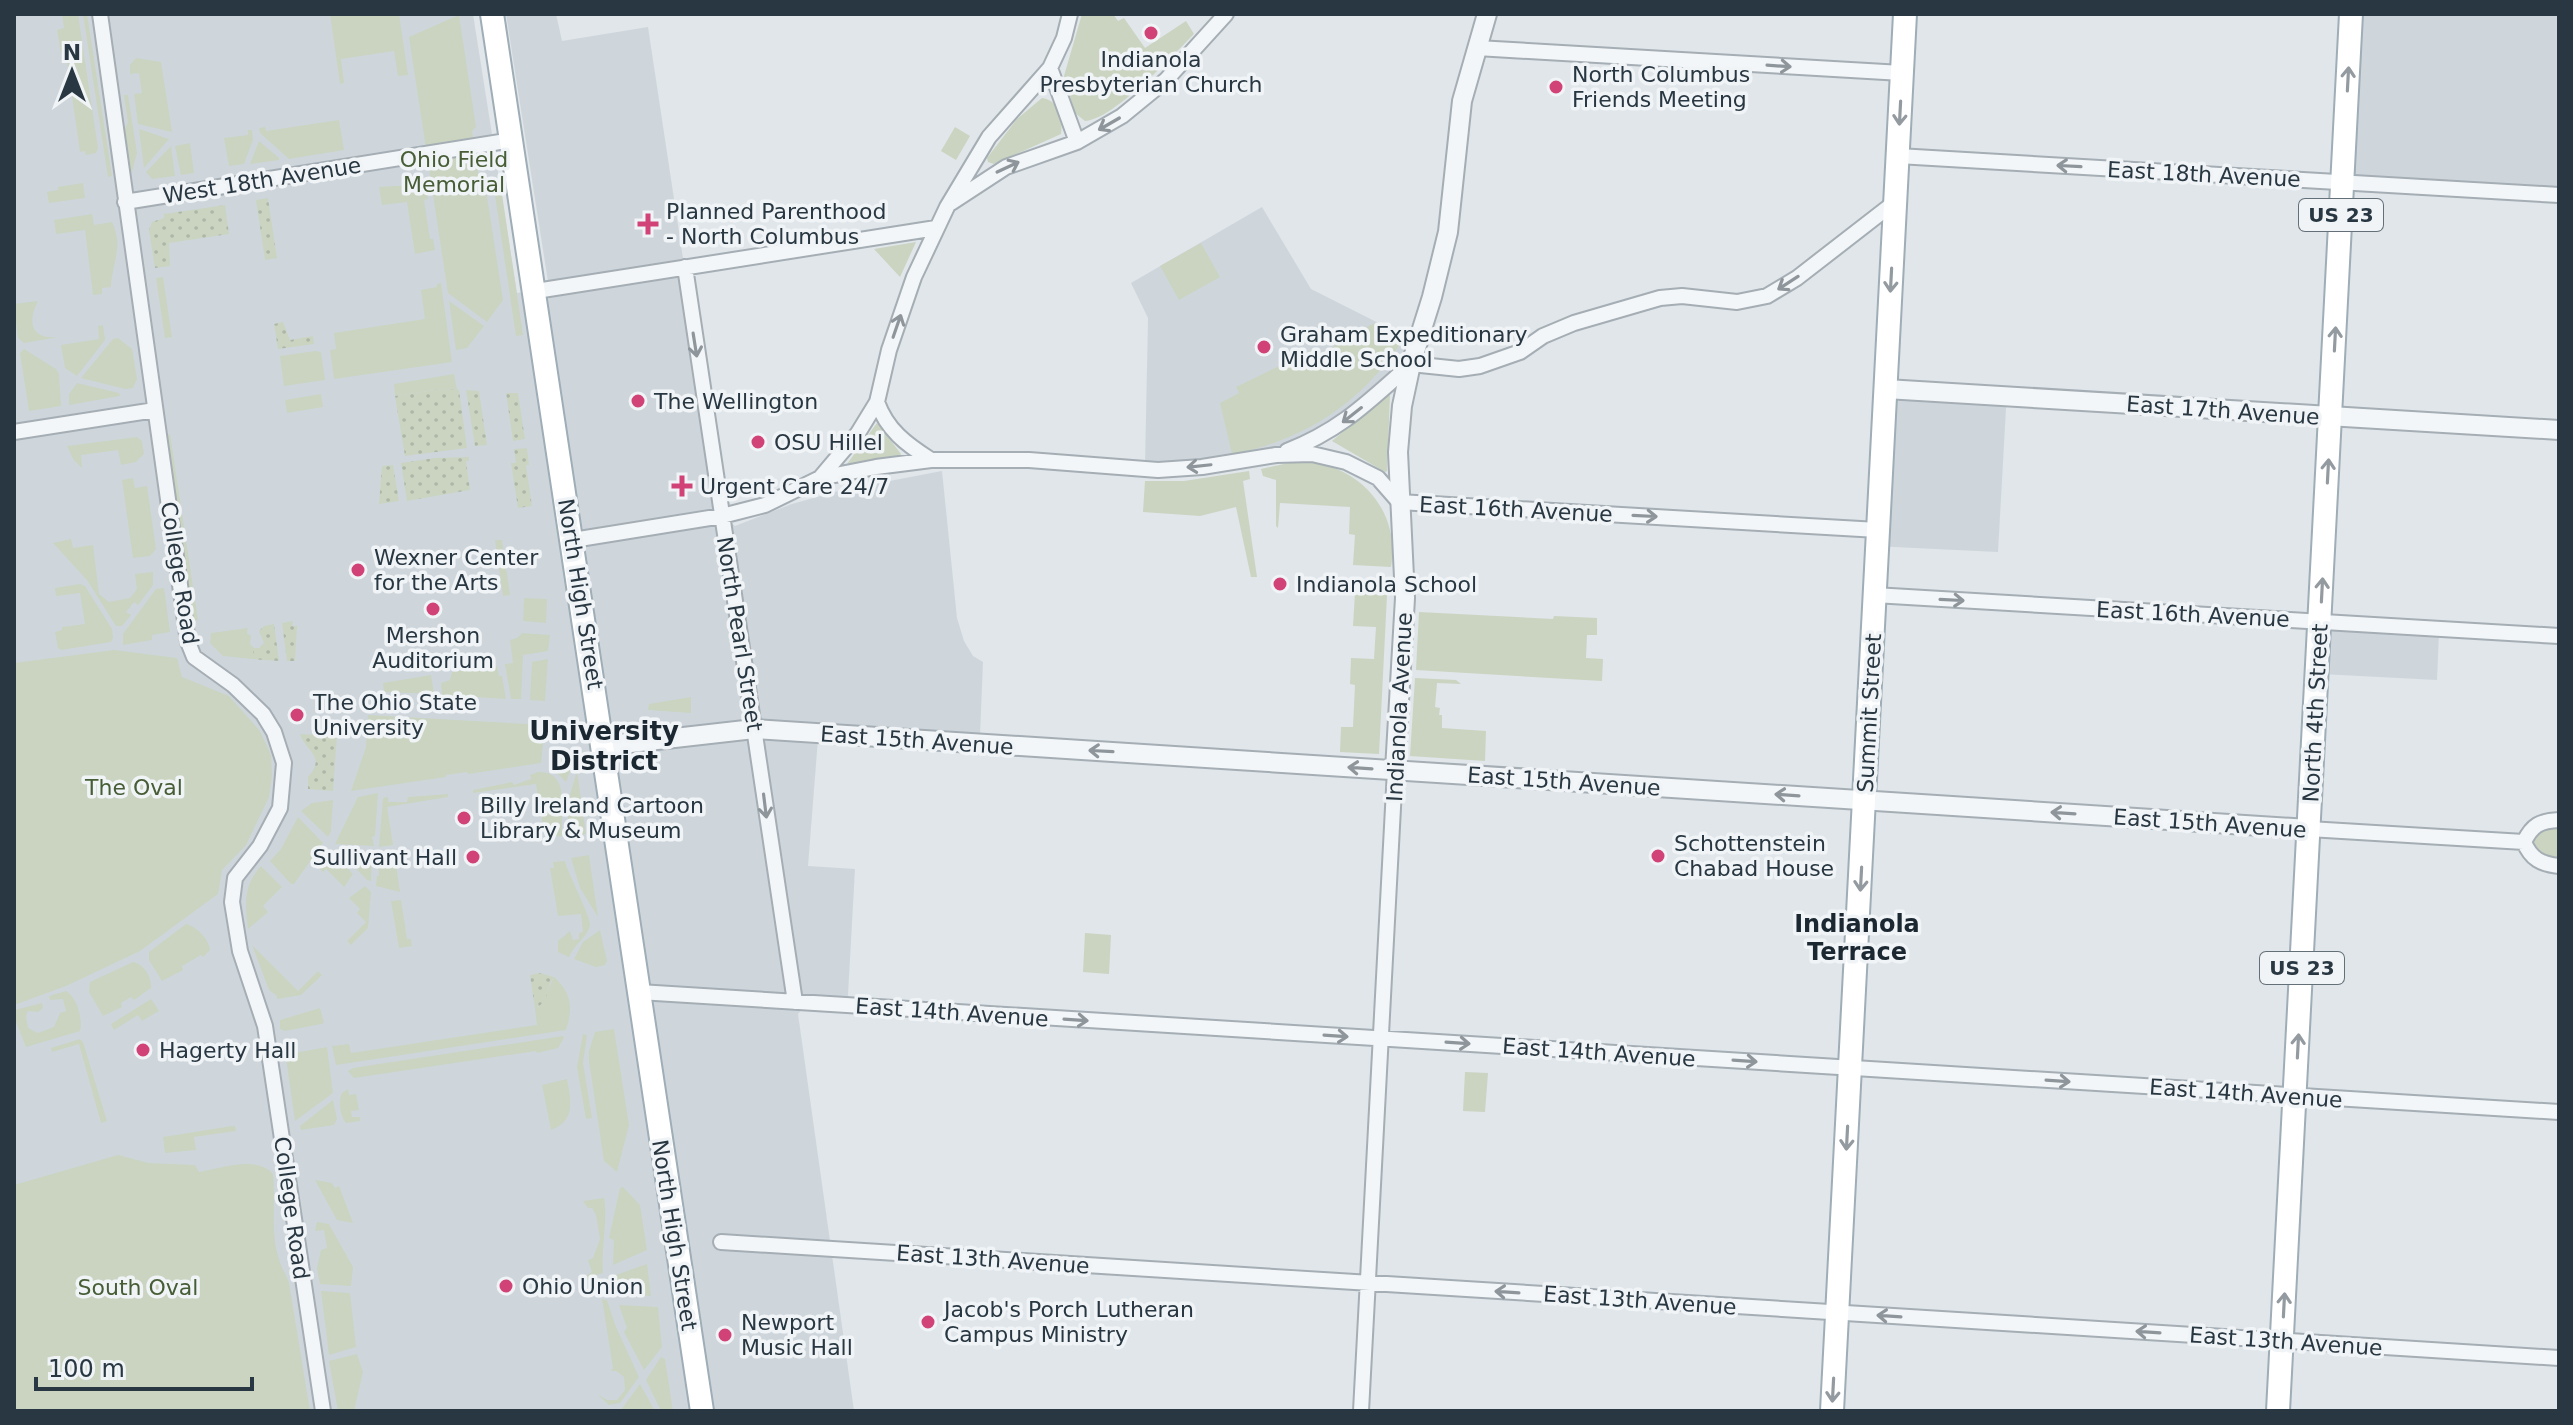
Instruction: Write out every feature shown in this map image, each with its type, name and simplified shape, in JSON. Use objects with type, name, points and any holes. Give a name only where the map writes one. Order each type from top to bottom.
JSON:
[{"type":"main road","name":"North High Street","points":[[492,14],[702,1411]]},
{"type":"main road","name":"Summit Street","points":[[1832,1411],[1905,14]]},
{"type":"main road","name":"North 4th Street","points":[[2278,1411],[2351,14]]},
{"type":"street","name":"College Road","points":[[100,14],[191,651],[200,663],[251,699],[274,732],[284,763],[280,808],[260,846],[235,878],[232,902],[240,951],[265,1026],[323,1411]]},
{"type":"street","points":[[820,478],[858,433],[877,402],[889,350],[903,309],[947,207],[989,137],[1050,68],[1064,38],[1070,14]]},
{"type":"street","points":[[947,207],[1006,167],[1077,142],[1122,116],[1181,64],[1226,14]]},
{"type":"street","name":"Indianola Avenue","points":[[1361,1411],[1405,598],[1403,527],[1399,502],[1401,421],[1411,364],[1448,232],[1462,101],[1487,14]]},
{"type":"street","points":[[1477,48],[1902,73]]},
{"type":"street","points":[[1050,68],[1077,142]]},
{"type":"street","name":"West 18th Avenue","points":[[125,202],[512,140]]},
{"type":"street","name":"East 18th Avenue","points":[[1898,156],[2559,195]]},
{"type":"street","points":[[1276,455],[1320,438],[1353,416],[1411,364],[1459,369],[1477,366],[1520,352],[1543,336],[1566,326],[1660,298],[1682,296],[1737,302],[1767,296],[1797,278],[1895,202]]},
{"type":"street","points":[[536,291],[936,228]]},
{"type":"street","name":"North Pearl Street","points":[[685,267],[795,1002]]},
{"type":"street","name":"East 17th Avenue","points":[[1886,389],[2559,430]]},
{"type":"street","points":[[877,402],[882,415],[899,438],[931,460]]},
{"type":"street","points":[[14,432],[155,410]]},
{"type":"street","name":"East 16th Avenue","points":[[573,540],[722,516],[765,505],[820,478],[931,460],[1029,460],[1158,470],[1202,467],[1276,455],[1312,454],[1346,462],[1378,478],[1399,502],[1878,530]]},
{"type":"street","name":"East 16th Avenue","points":[[1874,595],[2559,636]]},
{"type":"street","name":"East 15th Avenue","points":[[604,746],[754,729],[2524,842]]},
{"type":"street","points":[[2559,820],[2539,823],[2530,830],[2524,842],[2535,860],[2559,866]]},
{"type":"street","name":"East 14th Avenue","points":[[639,992],[2559,1112]]},
{"type":"street","name":"East 13th Avenue","points":[[721,1242],[2559,1358]]},
{"type":"shaded area","name":"The Ohio State University","points":[[14,14],[473,14],[517,293],[549,288],[506,14],[556,14],[562,41],[648,27],[722,516],[735,526],[792,504],[842,490],[942,471],[957,618],[964,641],[973,656],[983,662],[980,735],[819,726],[808,866],[855,869],[847,1012],[802,1009],[798,1014],[854,1411],[14,1411]]},
{"type":"shaded area","points":[[2353,14],[2559,14],[2559,190],[2350,179]]},
{"type":"shaded area","points":[[1262,207],[1311,289],[1418,343],[1411,364],[1353,416],[1276,455],[1145,466],[1148,318],[1131,283]]},
{"type":"shaded area","points":[[1882,384],[2007,390],[1998,552],[1873,546]]},
{"type":"shaded area","points":[[2323,626],[2439,632],[2437,680],[2321,674]]},
{"type":"green space","points":[[62,14],[78,14],[98,148],[96,153],[86,155],[85,151],[80,152],[66,54],[61,54],[57,30],[64,28]]},
{"type":"green space","points":[[83,14],[87,14],[112,176],[108,177]]},
{"type":"green space","points":[[330,14],[399,14],[408,75],[398,76],[394,51],[341,59],[344,83],[340,84]]},
{"type":"green space","points":[[1082,14],[1113,14],[1118,21],[1124,18],[1145,48],[1186,21],[1194,34],[1126,99],[1097,118],[1085,121],[1075,113],[1064,76]]},
{"type":"green space","name":"Ohio Field Memorial","points":[[459,15],[476,127],[472,131],[478,173],[484,177],[503,300],[487,322],[448,293],[409,37]]},
{"type":"green space","points":[[136,58],[161,62],[172,132],[138,124],[134,94],[142,93],[139,73],[130,74],[130,65]]},
{"type":"green space","points":[[124,95],[128,95],[137,153],[132,172],[128,172],[122,137],[128,122]]},
{"type":"green space","points":[[1042,98],[1052,102],[1059,111],[1061,134],[994,164],[988,162],[987,158],[1017,119]]},
{"type":"green space","points":[[339,120],[344,150],[289,159],[260,133],[259,128],[265,127],[266,131]]},
{"type":"green space","points":[[955,127],[970,136],[956,160],[941,151]]},
{"type":"green space","points":[[139,129],[169,139],[144,168]]},
{"type":"green space","points":[[248,130],[252,130],[253,140],[244,164],[229,166],[224,138],[248,135]]},
{"type":"green space","points":[[259,141],[279,158],[279,160],[250,164]]},
{"type":"green space","points":[[190,143],[194,173],[181,175],[175,146]]},
{"type":"green space","points":[[171,146],[175,176],[152,179],[146,172]]},
{"type":"green space","points":[[425,180],[428,199],[424,200],[430,239],[433,239],[435,250],[415,254],[407,202],[382,205],[379,187],[413,185],[413,182]]},
{"type":"green space","points":[[500,181],[523,335],[516,336],[493,182]]},
{"type":"green space","points":[[83,183],[85,198],[49,203],[47,192]]},
{"type":"green space","points":[[268,198],[277,258],[265,260],[256,200]]},
{"type":"green space","points":[[225,205],[229,234],[169,243],[170,266],[155,268],[149,230],[152,222],[164,218],[164,214]]},
{"type":"green space","points":[[92,214],[94,225],[112,222],[117,239],[111,287],[102,288],[102,294],[93,295],[85,230],[56,234],[54,220]]},
{"type":"green space","points":[[916,242],[900,277],[874,249]]},
{"type":"green space","points":[[1201,243],[1220,277],[1179,300],[1160,266]]},
{"type":"green space","points":[[163,277],[172,337],[165,338],[156,278]]},
{"type":"green space","points":[[441,283],[452,362],[334,379],[330,350],[336,349],[334,333],[425,319],[421,290],[437,287]]},
{"type":"green space","points":[[38,301],[33,315],[34,327],[42,335],[59,337],[24,343],[18,338],[14,304]]},
{"type":"green space","points":[[449,301],[484,326],[467,348],[456,350]]},
{"type":"green space","points":[[283,322],[290,340],[313,336],[314,344],[278,349],[274,324]]},
{"type":"green space","points":[[1375,323],[1404,338],[1371,381],[1352,399],[1308,428],[1284,439],[1232,454],[1220,403],[1239,393],[1236,387],[1316,348],[1319,354]]},
{"type":"green space","points":[[103,325],[105,340],[77,376],[65,368],[61,345],[99,339],[98,326]]},
{"type":"green space","points":[[118,338],[132,349],[137,379],[133,388],[125,389],[81,378],[113,339]]},
{"type":"green space","points":[[24,349],[56,369],[61,406],[29,411],[20,353]]},
{"type":"green space","points":[[321,352],[325,380],[284,386],[280,356]]},
{"type":"green space","points":[[454,374],[457,390],[441,389],[395,396],[394,384]]},
{"type":"green space","points":[[77,383],[119,393],[120,396],[69,405],[69,394]]},
{"type":"green space","points":[[441,389],[459,390],[467,448],[405,456],[395,396]]},
{"type":"green space","points":[[466,390],[479,391],[487,445],[475,446]]},
{"type":"green space","points":[[506,393],[518,393],[525,439],[513,441]]},
{"type":"green space","points":[[321,394],[323,407],[287,413],[285,400]]},
{"type":"green space","points":[[1390,395],[1387,471],[1385,472],[1332,441]]},
{"type":"green space","points":[[877,423],[901,454],[898,458],[853,467],[847,464]]},
{"type":"green space","points":[[170,434],[198,620],[193,621],[166,435]]},
{"type":"green space","points":[[137,437],[142,441],[144,454],[136,462],[121,465],[118,450],[81,455],[82,468],[67,446]]},
{"type":"green space","points":[[527,448],[529,465],[526,465],[532,506],[518,508],[511,463],[516,463],[514,449]]},
{"type":"green space","points":[[469,457],[466,461],[470,490],[407,501],[401,463]]},
{"type":"green space","points":[[1298,461],[1319,463],[1338,470],[1356,479],[1370,492],[1389,526],[1391,567],[1353,565],[1355,535],[1349,534],[1350,507],[1280,503],[1278,528],[1276,526],[1276,480],[1263,476],[1261,469]]},
{"type":"green space","points":[[393,465],[399,501],[379,504],[382,466]]},
{"type":"green space","points":[[1249,471],[1250,479],[1243,481],[1257,577],[1251,577],[1236,507],[1200,516],[1143,512],[1145,481],[1184,481]]},
{"type":"green space","points":[[133,478],[135,488],[147,486],[156,549],[150,556],[133,558],[122,480]]},
{"type":"green space","points":[[71,539],[73,548],[93,545],[99,594],[109,602],[130,598],[137,589],[135,574],[153,572],[153,585],[138,605],[134,602],[126,612],[131,615],[122,626],[116,626],[87,580],[53,543]]},
{"type":"green space","points":[[495,540],[502,540],[510,595],[503,596]]},
{"type":"green space","points":[[85,586],[112,629],[113,638],[111,642],[61,650],[55,632],[62,630],[62,627],[85,624],[80,593],[56,596],[55,588]]},
{"type":"green space","points":[[164,588],[170,632],[152,635],[152,640],[123,645],[123,634],[156,589]]},
{"type":"green space","points":[[1355,593],[1387,595],[1379,754],[1340,752],[1341,727],[1353,727],[1355,685],[1350,684],[1351,658],[1374,659],[1376,627],[1353,626]]},
{"type":"green space","points":[[524,598],[547,599],[546,623],[523,621]]},
{"type":"green space","points":[[1419,612],[1553,619],[1554,616],[1597,618],[1597,635],[1587,635],[1586,658],[1603,659],[1602,681],[1416,670]]},
{"type":"green space","points":[[293,621],[292,626],[297,626],[295,661],[287,661],[282,623]]},
{"type":"green space","points":[[274,624],[279,661],[252,659],[254,648],[264,643],[259,631],[264,626]]},
{"type":"green space","points":[[248,628],[250,644],[254,648],[252,659],[223,656],[210,643],[211,633]]},
{"type":"green space","points":[[522,633],[550,635],[548,651],[523,655],[521,699],[511,699],[505,664],[513,663],[510,640]]},
{"type":"green space","name":"The Oval","points":[[114,650],[177,658],[182,677],[229,696],[260,731],[271,755],[269,797],[246,845],[222,870],[218,894],[140,951],[66,986],[14,1005],[14,663]]},
{"type":"green space","points":[[548,659],[545,701],[530,700],[532,662]]},
{"type":"green space","points":[[497,666],[506,699],[442,695],[441,683],[450,680],[452,672]]},
{"type":"green space","points":[[431,675],[434,694],[384,692],[383,683]]},
{"type":"green space","points":[[1415,678],[1456,680],[1461,684],[1437,683],[1435,707],[1440,708],[1442,728],[1486,731],[1485,761],[1410,756]]},
{"type":"green space","points":[[691,697],[691,713],[648,710],[649,704]]},
{"type":"green space","points":[[368,715],[545,725],[541,763],[351,791],[366,747]]},
{"type":"green space","points":[[300,734],[337,736],[333,791],[308,789],[308,777],[315,759]]},
{"type":"green space","points":[[557,747],[563,758],[575,758],[566,782],[551,767],[549,748]]},
{"type":"green space","points":[[577,771],[586,834],[567,837],[569,798]]},
{"type":"green space","points":[[538,772],[556,778],[560,786],[562,836],[550,837],[548,831],[544,832],[536,784],[473,793],[473,790],[512,782],[514,785],[531,779],[530,775]]},
{"type":"green space","points":[[378,793],[375,836],[372,837],[374,846],[335,844],[358,797]]},
{"type":"green space","points":[[448,794],[448,797],[387,807],[393,845],[379,847],[383,798],[388,797],[388,802],[407,802],[408,797]]},
{"type":"green space","points":[[333,800],[328,837],[301,811],[312,803]]},
{"type":"green space","points":[[298,817],[323,843],[291,884],[270,861],[281,849]]},
{"type":"green space","points":[[2559,820],[2559,866],[2529,854],[2530,830]]},
{"type":"green space","points":[[330,850],[353,874],[344,887],[326,869],[323,872],[318,867]]},
{"type":"green space","points":[[394,851],[400,892],[376,886],[378,854]]},
{"type":"green space","points":[[347,852],[372,854],[371,881],[343,855]]},
{"type":"green space","points":[[589,855],[598,917],[580,888],[571,858]]},
{"type":"green space","points":[[565,861],[590,922],[586,934],[569,957],[558,952],[558,941],[570,931],[573,940],[579,939],[579,933],[583,932],[581,914],[558,916],[550,868],[554,868],[553,862]]},
{"type":"green space","points":[[261,866],[282,887],[263,906],[268,912],[248,929],[247,896],[251,881]]},
{"type":"green space","points":[[365,886],[371,892],[368,928],[351,945],[347,941],[366,922],[357,913],[360,909],[349,898]]},
{"type":"green space","points":[[401,900],[407,939],[411,939],[412,946],[399,948],[391,901]]},
{"type":"green space","points":[[186,924],[201,934],[210,950],[162,981],[149,960],[149,952]]},
{"type":"green space","points":[[600,930],[607,961],[605,965],[596,967],[574,959],[583,942]]},
{"type":"green space","points":[[1085,933],[1111,935],[1109,974],[1083,972]]},
{"type":"green space","points":[[252,945],[298,991],[318,971],[322,975],[301,995],[277,999],[269,990]]},
{"type":"green space","points":[[133,962],[141,965],[146,972],[151,988],[103,1016],[89,992],[90,982]]},
{"type":"green space","points":[[540,973],[554,977],[546,998],[535,1009],[530,975]]},
{"type":"green space","points":[[554,977],[568,995],[570,1015],[566,1030],[336,1065],[332,1046],[349,1044],[351,1053],[537,1025],[535,1009],[541,1005]]},
{"type":"green space","points":[[66,991],[78,1009],[80,1031],[26,1047],[14,1017],[15,1010],[42,1003],[43,1008],[38,1012],[28,1011],[26,1016],[28,1028],[38,1033],[54,1027],[60,1013],[66,1011],[63,999],[50,1000],[49,996]]},
{"type":"green space","points":[[151,999],[159,1011],[142,1021],[138,1015],[114,1030],[111,1024]]},
{"type":"green space","points":[[320,1008],[324,1023],[285,1031],[280,1029],[280,1020]]},
{"type":"green space","points":[[614,1029],[629,1125],[617,1172],[604,1161],[589,1061],[595,1032]]},
{"type":"green space","points":[[583,1034],[587,1035],[583,1063],[592,1118],[586,1119],[577,1067]]},
{"type":"green space","points":[[563,1036],[558,1048],[537,1053],[354,1078],[348,1071],[353,1068]]},
{"type":"green space","points":[[80,1039],[107,1121],[101,1123],[79,1044],[52,1052],[51,1048]]},
{"type":"green space","points":[[327,1047],[333,1093],[295,1121],[286,1058],[289,1054]]},
{"type":"green space","points":[[1465,1072],[1488,1073],[1485,1112],[1463,1111]]},
{"type":"green space","points":[[567,1079],[570,1109],[565,1121],[551,1130],[542,1085]]},
{"type":"green space","points":[[348,1089],[349,1095],[356,1094],[359,1110],[351,1111],[352,1117],[360,1117],[360,1121],[346,1123],[342,1116],[341,1096]]},
{"type":"green space","points":[[333,1100],[337,1119],[334,1125],[301,1130],[300,1126]]},
{"type":"green space","points":[[235,1126],[236,1131],[194,1137],[196,1150],[165,1153],[163,1137]]},
{"type":"green space","name":"South Oval","points":[[118,1155],[149,1163],[195,1165],[199,1172],[228,1166],[258,1165],[273,1174],[276,1249],[289,1283],[310,1411],[14,1411],[14,1185]]},
{"type":"green space","points":[[315,1180],[332,1183],[335,1188],[339,1186],[353,1223],[337,1220]]},
{"type":"green space","points":[[623,1187],[640,1205],[647,1250],[613,1265],[614,1240],[609,1238],[620,1188]]},
{"type":"green space","points":[[604,1198],[603,1273],[587,1280],[586,1276],[592,1272],[588,1260],[593,1258],[600,1239],[596,1215],[583,1201]]},
{"type":"green space","points":[[317,1222],[329,1224],[353,1267],[351,1286],[320,1284],[317,1268],[321,1250],[327,1248],[324,1230],[315,1231]]},
{"type":"green space","points":[[647,1264],[651,1296],[616,1293],[613,1276]]},
{"type":"green space","points":[[321,1291],[350,1293],[356,1347],[329,1355]]},
{"type":"green space","points":[[602,1299],[607,1300],[639,1377],[620,1403],[609,1405],[597,1394],[607,1400],[617,1400],[625,1390],[624,1377],[611,1371]]},
{"type":"green space","points":[[619,1305],[658,1307],[662,1347],[644,1370],[624,1332],[627,1328]]},
{"type":"green space","points":[[357,1354],[363,1372],[354,1411],[338,1411],[329,1361]]},
{"type":"green space","points":[[661,1357],[665,1359],[673,1411],[661,1411],[646,1380]]},
{"type":"green space","points":[[640,1384],[655,1411],[620,1411],[621,1410]]},
{"type":"place","name":"Indianola Presbyterian Church","points":[[1151,33]]},
{"type":"place","name":"North Columbus Friends Meeting","points":[[1556,87]]},
{"type":"place","name":"Planned Parenthood - North Columbus","points":[[648,224]]},
{"type":"place","name":"Graham Expeditionary Middle School","points":[[1264,347]]},
{"type":"place","name":"The Wellington","points":[[638,401]]},
{"type":"place","name":"OSU Hillel","points":[[758,442]]},
{"type":"place","name":"Urgent Care 24/7","points":[[682,486]]},
{"type":"place","name":"Wexner Center for the Arts","points":[[358,570]]},
{"type":"place","name":"Indianola School","points":[[1280,584]]},
{"type":"place","name":"Mershon Auditorium","points":[[433,609]]},
{"type":"place","name":"The Ohio State University","points":[[297,715]]},
{"type":"place","name":"Billy Ireland Cartoon Library & Museum","points":[[464,818]]},
{"type":"place","name":"Schottenstein Chabad House","points":[[1658,856]]},
{"type":"place","name":"Sullivant Hall","points":[[473,857]]},
{"type":"place","name":"Hagerty Hall","points":[[143,1050]]},
{"type":"place","name":"Ohio Union","points":[[506,1286]]},
{"type":"place","name":"Jacob's Porch Lutheran Campus Ministry","points":[[928,1322]]},
{"type":"place","name":"Newport Music Hall","points":[[725,1335]]},
{"type":"district","name":"University District","points":[[604,746]]},
{"type":"district","name":"Indianola Terrace","points":[[1857,938]]}]
